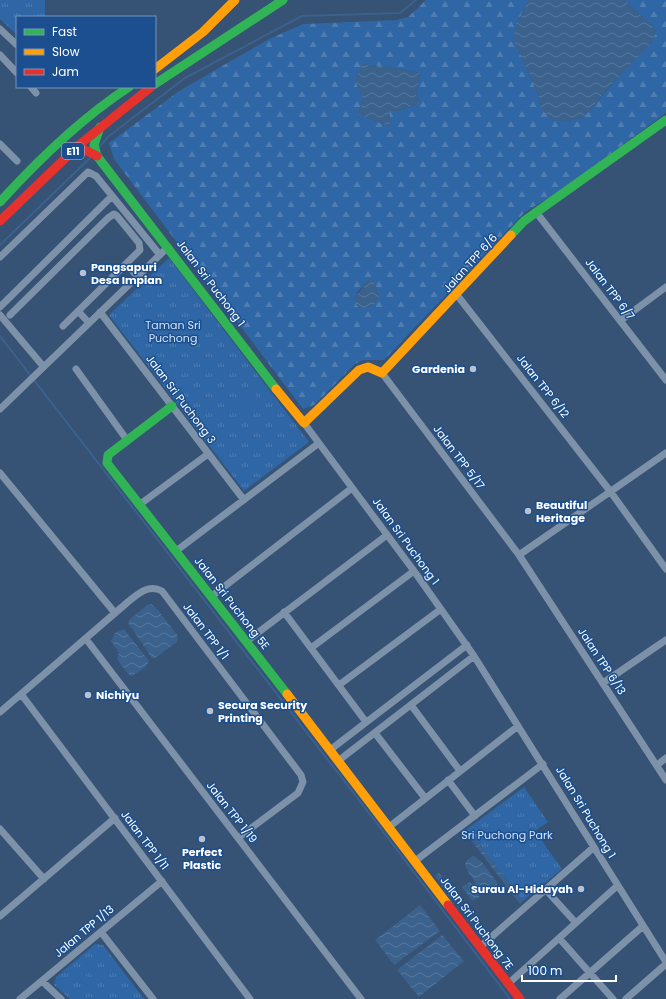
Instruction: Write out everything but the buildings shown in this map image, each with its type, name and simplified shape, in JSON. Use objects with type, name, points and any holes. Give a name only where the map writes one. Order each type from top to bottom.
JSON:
[{"type":"main road","points":[[156,68],[203,32],[235,0]]},
{"type":"main road","points":[[156,83],[283,0]]},
{"type":"main road","name":"E11","points":[[0,202],[72,128],[103,104],[127,88]]},
{"type":"main road","name":"E11","points":[[0,221],[100,127],[151,88]]},
{"type":"main road","name":"Jalan TPP 6/6","points":[[382,373],[457,295],[524,221],[666,120]]},
{"type":"main road","points":[[71,153],[81,150],[94,152],[100,127]]},
{"type":"main road","name":"Jalan Sri Puchong 1","points":[[94,152],[271,383],[304,423]]},
{"type":"main road","points":[[0,190],[8,184],[21,179]]},
{"type":"main road","points":[[304,423],[359,370],[368,367],[382,373]]},
{"type":"main road","points":[[127,440],[172,406]]},
{"type":"main road","name":"Jalan Sri Puchong 5E","points":[[127,440],[108,455],[106,460],[139,505],[247,641],[388,827]]},
{"type":"main road","name":"Jalan Sri Puchong 7E","points":[[388,827],[520,999]]},
{"type":"street","points":[[0,29],[16,44]]},
{"type":"street","points":[[0,41],[6,35]]},
{"type":"street","points":[[0,55],[16,72]]},
{"type":"street","points":[[32,88],[36,93]]},
{"type":"street","points":[[0,144],[17,161]]},
{"type":"street","points":[[0,257],[86,174],[91,172],[96,176],[160,255]]},
{"type":"street","points":[[0,307],[112,196]]},
{"type":"street","points":[[10,315],[121,207]]},
{"type":"street","name":"Jalan TPP 6/7","points":[[536,212],[666,380]]},
{"type":"street","points":[[64,326],[138,253],[140,247],[119,218],[114,214]]},
{"type":"street","points":[[0,409],[168,247]]},
{"type":"street","points":[[126,264],[138,277]]},
{"type":"street","points":[[620,321],[666,287]]},
{"type":"street","name":"Jalan TPP 6/12","points":[[457,295],[610,491],[666,569]]},
{"type":"street","points":[[78,311],[89,323]]},
{"type":"street","name":"Jalan Sri Puchong 3","points":[[100,312],[244,500]]},
{"type":"street","points":[[0,315],[42,367]]},
{"type":"street","points":[[76,369],[127,440]]},
{"type":"street","name":"Jalan TPP 5/17","points":[[382,373],[519,555]]},
{"type":"street","name":"Jalan Sri Puchong 1","points":[[304,423],[467,645],[543,764],[666,963]]},
{"type":"street","points":[[176,551],[319,443]]},
{"type":"street","points":[[519,555],[666,453]]},
{"type":"street","points":[[139,505],[208,454]]},
{"type":"street","points":[[0,473],[115,613]]},
{"type":"street","points":[[212,596],[352,488]]},
{"type":"street","points":[[247,641],[387,535]]},
{"type":"street","name":"Jalan TPP 6/13","points":[[519,555],[666,780]]},
{"type":"street","points":[[312,648],[414,571]]},
{"type":"street","name":"Jalan TPP 1/1","points":[[0,712],[115,613],[145,590],[156,588],[162,591],[301,776],[302,788],[298,793],[238,838]]},
{"type":"street","points":[[339,685],[441,608]]},
{"type":"street","points":[[284,612],[366,722]]},
{"type":"street","name":"Jalan TPP 1/19","points":[[86,639],[361,999]]},
{"type":"street","points":[[603,683],[666,640]]},
{"type":"street","points":[[330,750],[467,645]]},
{"type":"street","points":[[338,761],[474,656]]},
{"type":"street","name":"Jalan TPP 1/11","points":[[22,694],[250,999]]},
{"type":"street","points":[[411,705],[460,771]]},
{"type":"street","points":[[388,827],[518,726]]},
{"type":"street","points":[[374,733],[425,798]]},
{"type":"street","points":[[656,765],[666,758]]},
{"type":"street","points":[[415,861],[543,764]]},
{"type":"street","points":[[448,780],[475,816]]},
{"type":"street","points":[[0,916],[115,818]]},
{"type":"street","points":[[0,829],[44,879]]},
{"type":"street","points":[[480,947],[594,847]]},
{"type":"street","name":"Jalan TPP 1/13","points":[[20,999],[162,881]]},
{"type":"street","points":[[508,984],[617,886]]},
{"type":"street","points":[[546,890],[576,923]]},
{"type":"street","points":[[560,999],[643,926]]},
{"type":"street","points":[[101,932],[153,999]]},
{"type":"street","points":[[559,938],[613,999]]},
{"type":"street","points":[[626,999],[666,963]]},
{"type":"street","points":[[42,981],[61,999]]},
{"type":"green space","points":[[0,0],[45,0],[45,16],[16,16],[16,34],[0,19]]},
{"type":"green space","points":[[426,0],[529,0],[517,22],[523,61],[537,92],[542,110],[567,121],[584,117],[656,33],[652,25],[624,0],[666,0],[666,113],[560,191],[525,212],[384,360],[363,360],[355,364],[314,405],[303,409],[114,159],[109,143],[179,91],[269,39],[303,24],[397,20],[408,17]],"holes":[[[362,64],[420,73],[416,94],[420,103],[398,111],[389,111],[391,126],[358,114],[363,98]],[[370,279],[373,279],[379,297],[368,308],[359,308],[357,292]]]},
{"type":"green space","name":"Taman Sri Puchong","points":[[169,258],[309,442],[244,491],[109,315]]},
{"type":"green space","points":[[254,393],[260,402],[242,416],[236,407]]},
{"type":"green space","name":"Sri Puchong Park","points":[[524,787],[548,822],[535,831],[562,869],[523,901],[467,829]]},
{"type":"green space","points":[[95,944],[103,945],[144,999],[70,999],[54,985],[56,977]]},
{"type":"green space","points":[[91,962],[100,974],[95,979],[85,967]]},
{"type":"green space","points":[[82,970],[91,982],[86,986],[76,974]]},
{"type":"water","points":[[529,0],[624,0],[652,25],[656,33],[652,42],[610,86],[584,117],[567,121],[552,120],[542,110],[537,92],[513,39],[517,22]]},
{"type":"water","points":[[362,64],[420,73],[416,94],[420,103],[398,111],[389,111],[391,126],[358,114],[363,98],[355,81]]},
{"type":"water","points":[[370,279],[373,279],[379,297],[373,305],[361,308],[355,303],[354,298]]},
{"type":"water","points":[[151,604],[158,610],[178,636],[177,642],[155,658],[152,658],[128,623],[129,620],[147,605]]},
{"type":"water","points":[[124,629],[149,661],[146,667],[132,676],[128,674],[117,659],[119,653],[111,641],[115,633]]},
{"type":"water","points":[[467,829],[523,901],[520,904],[464,831]]},
{"type":"water","points":[[473,856],[481,861],[497,882],[497,889],[495,892],[488,893],[480,888],[476,892],[480,897],[472,901],[462,887],[470,882],[472,885],[476,883],[468,872],[465,864],[467,860]]},
{"type":"water","points":[[439,873],[458,899],[454,902],[435,876]]},
{"type":"water","points":[[420,905],[440,931],[394,965],[375,940]]},
{"type":"water","points":[[442,935],[464,961],[419,997],[397,970]]},
{"type":"waterway","points":[[99,147],[109,136],[185,78],[302,16],[400,13],[416,0]]},
{"type":"waterway","points":[[0,245],[91,157]]},
{"type":"waterway","points":[[0,336],[372,817],[510,999]]},
{"type":"traffic: fast","points":[[156,83],[283,0]]},
{"type":"traffic: fast","points":[[0,202],[61,140],[94,112],[128,88]]},
{"type":"traffic: fast","points":[[511,235],[524,221],[666,120]]},
{"type":"traffic: fast","points":[[100,127],[94,145],[97,156],[276,389]]},
{"type":"traffic: fast","points":[[172,406],[108,455],[107,463],[287,694]]},
{"type":"traffic: slow","points":[[156,68],[203,32],[235,0]]},
{"type":"traffic: slow","points":[[276,389],[304,423],[359,370],[368,367],[382,373],[511,235]]},
{"type":"traffic: slow","points":[[287,694],[448,905]]},
{"type":"traffic: jam","points":[[0,221],[79,145],[150,88]]},
{"type":"traffic: jam","points":[[71,153],[85,150],[97,156]]},
{"type":"traffic: jam","points":[[448,905],[520,999]]},
{"type":"place","name":"Pangsapuri Desa Impian","points":[[83,273]]},
{"type":"place","name":"Gardenia","points":[[473,369]]},
{"type":"place","name":"Beautiful Heritage","points":[[528,511]]},
{"type":"place","name":"Nichiyu","points":[[88,695]]},
{"type":"place","name":"Secura Security Printing","points":[[210,711]]},
{"type":"place","name":"Perfect Plastic","points":[[202,839]]},
{"type":"place","name":"Surau Al-Hidayah","points":[[581,889]]}]
